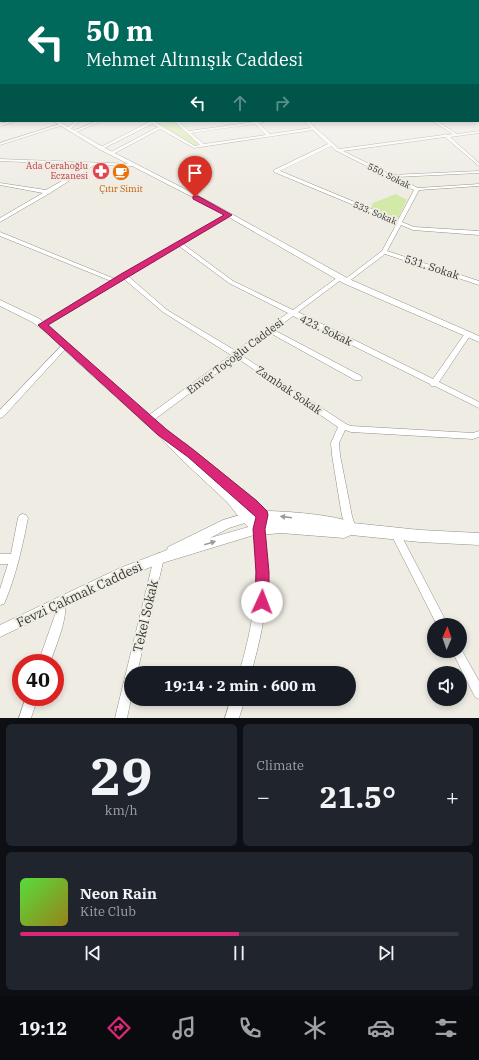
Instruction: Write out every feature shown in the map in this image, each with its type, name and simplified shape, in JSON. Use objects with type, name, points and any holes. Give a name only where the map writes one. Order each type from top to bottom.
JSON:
[{"type":"main road","points":[[59,124],[101,148],[229,215],[343,280],[479,339]]},
{"type":"main road","points":[[0,303],[23,313],[43,325],[148,420],[192,454],[253,505],[262,515],[259,529]]},
{"type":"main road","points":[[162,432],[185,456],[231,498],[247,518],[259,529]]},
{"type":"main road","name":"Fevzi Çakmak Caddesi","points":[[247,518],[262,515],[344,525],[351,529],[397,534],[479,539]]},
{"type":"main road","name":"Fevzi Çakmak Caddesi","points":[[259,529],[281,527],[344,532],[351,529]]},
{"type":"street","points":[[0,144],[57,124]]},
{"type":"street","points":[[70,130],[76,124]]},
{"type":"street","points":[[70,130],[92,124]]},
{"type":"street","points":[[101,148],[146,124]]},
{"type":"street","points":[[155,124],[194,147],[313,129]]},
{"type":"street","points":[[179,124],[204,146]]},
{"type":"street","points":[[188,132],[245,124]]},
{"type":"street","points":[[256,124],[268,136]]},
{"type":"street","name":"550. Sokak","points":[[308,124],[338,150],[417,190],[384,252],[343,280]]},
{"type":"street","points":[[438,124],[455,134]]},
{"type":"street","points":[[112,153],[161,127]]},
{"type":"street","points":[[338,150],[445,135],[479,132]]},
{"type":"street","points":[[445,135],[479,165]]},
{"type":"street","name":"533. Sokak","points":[[330,144],[276,171],[413,228],[479,233]]},
{"type":"street","points":[[0,160],[93,165],[134,165]]},
{"type":"street","points":[[1,220],[93,165]]},
{"type":"street","points":[[390,176],[479,172]]},
{"type":"street","points":[[0,184],[48,192]]},
{"type":"street","points":[[417,190],[479,185]]},
{"type":"street","points":[[43,325],[115,281],[229,215]]},
{"type":"street","points":[[0,234],[115,281]]},
{"type":"street","name":"423. Sokak","points":[[179,244],[231,282],[479,405]]},
{"type":"street","name":"531. Sokak","points":[[384,252],[479,283]]},
{"type":"street","name":"Zambak Sokak","points":[[124,276],[165,311],[237,355],[343,426],[351,429],[466,436],[479,434]]},
{"type":"street","name":"Enver Toçoğlu Caddesi","points":[[148,420],[292,313],[343,280]]},
{"type":"street","points":[[270,330],[358,378]]},
{"type":"street","points":[[434,384],[468,334]]},
{"type":"street","points":[[0,415],[65,346]]},
{"type":"street","points":[[343,426],[336,439],[336,455],[347,516],[351,529]]},
{"type":"street","points":[[0,600],[9,582],[23,518]]},
{"type":"street","name":"Fevzi Çakmak Caddesi","points":[[159,558],[202,535],[227,524],[247,518]]},
{"type":"street","points":[[247,666],[255,641],[262,602],[263,572],[259,529]]},
{"type":"street","name":"Fevzi Çakmak Caddesi","points":[[0,631],[124,572],[159,558],[259,529]]},
{"type":"street","points":[[397,534],[439,618]]},
{"type":"street","name":"Tekel Sokak","points":[[133,666],[159,558]]},
{"type":"street","points":[[0,559],[15,559]]},
{"type":"street","points":[[47,654],[60,616],[60,603]]},
{"type":"street","points":[[461,658],[479,693]]},
{"type":"street","name":"Tekel Sokak","points":[[121,718],[124,705]]},
{"type":"street","points":[[25,718],[29,706]]},
{"type":"street","points":[[232,718],[236,706]]},
{"type":"green space","points":[[159,124],[177,124],[200,145],[195,146]]},
{"type":"green space","points":[[396,194],[407,200],[398,218],[394,218],[371,208],[373,203]]},
{"type":"place","name":"Ada Cerahoğlu Eczanesi","points":[[101,171]]},
{"type":"place","name":"Çıtır Simit","points":[[121,172]]},
{"type":"route","points":[[195,197],[229,215],[43,325],[162,432],[192,454],[253,505],[262,515],[259,529],[263,572],[262,602]]}]
